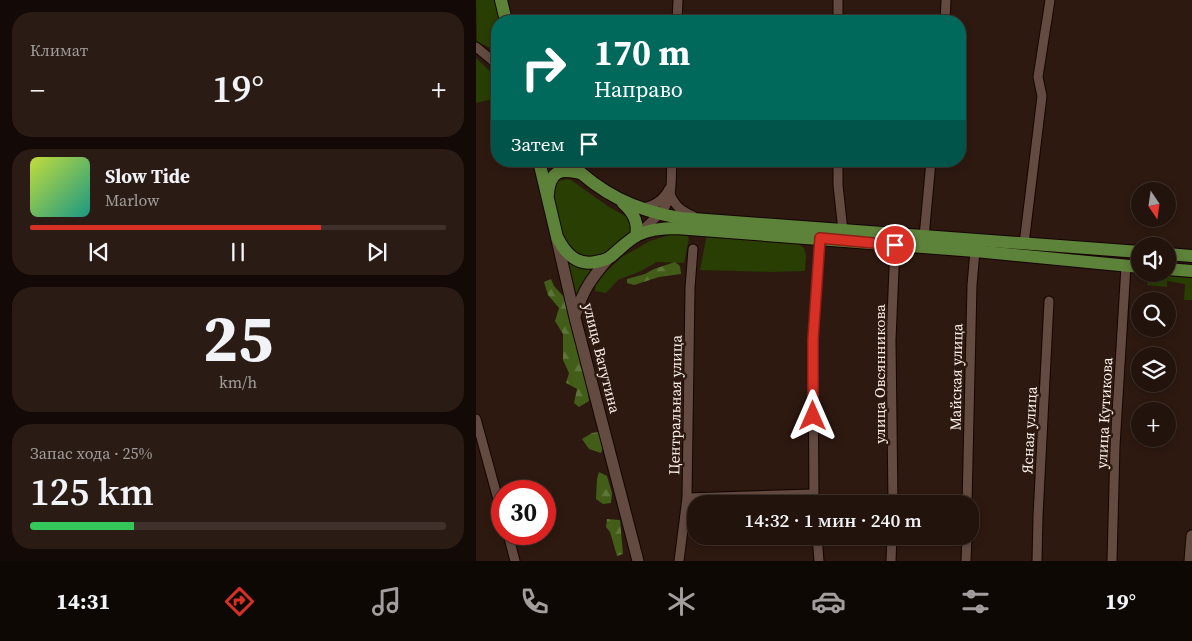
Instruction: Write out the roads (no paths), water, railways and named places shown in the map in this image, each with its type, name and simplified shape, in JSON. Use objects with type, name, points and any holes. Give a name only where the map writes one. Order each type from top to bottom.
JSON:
[{"type":"main road","points":[[501,0],[505,15]]},
{"type":"main road","name":"улица Ватутина","points":[[540,167],[575,318],[638,561]]},
{"type":"main road","points":[[574,167],[627,207],[634,216],[637,226],[636,236]]},
{"type":"main road","points":[[548,198],[549,186],[552,178],[557,173],[562,170],[569,170],[580,173]]},
{"type":"main road","points":[[619,200],[659,214],[680,218],[1131,251]]},
{"type":"main road","points":[[575,318],[586,286],[608,259],[636,236],[663,228],[820,238],[1131,266]]},
{"type":"main road","points":[[557,237],[562,248],[579,261],[593,263],[608,259]]},
{"type":"main road","points":[[1176,255],[1192,256]]},
{"type":"main road","points":[[1176,269],[1192,270]]},
{"type":"main road","points":[[1190,561],[1192,536]]},
{"type":"street","points":[[677,15],[678,0]]},
{"type":"street","points":[[838,0],[838,15]]},
{"type":"street","points":[[945,15],[946,0]]},
{"type":"street","points":[[1024,244],[1042,96],[1038,76],[1050,0]]},
{"type":"street","points":[[476,47],[491,59]]},
{"type":"street","points":[[636,236],[665,207],[670,194],[672,167]]},
{"type":"street","points":[[838,167],[843,231]]},
{"type":"street","points":[[924,237],[930,167]]},
{"type":"street","points":[[641,208],[655,205],[667,193],[671,184]]},
{"type":"street","points":[[670,194],[676,206],[682,212],[700,219]]},
{"type":"street","points":[[782,495],[813,494],[813,339],[820,238]]},
{"type":"street","name":"улица Овсянникова","points":[[893,495],[891,340],[895,245]]},
{"type":"street","name":"Центральная улица","points":[[687,495],[690,297],[693,249]]},
{"type":"street","name":"Майская улица","points":[[967,495],[972,285],[975,251]]},
{"type":"street","name":"улица Кутикова","points":[[1112,561],[1115,446],[1126,266]]},
{"type":"street","name":"Ясная улица","points":[[1037,561],[1049,301]]},
{"type":"street","points":[[476,419],[493,480]]},
{"type":"street","name":"Центральная улица","points":[[679,561],[687,498]]},
{"type":"street","points":[[511,545],[515,561]]},
{"type":"street","points":[[818,545],[819,561]]},
{"type":"street","points":[[890,561],[891,545]]},
{"type":"street","points":[[966,561],[967,545]]}]
